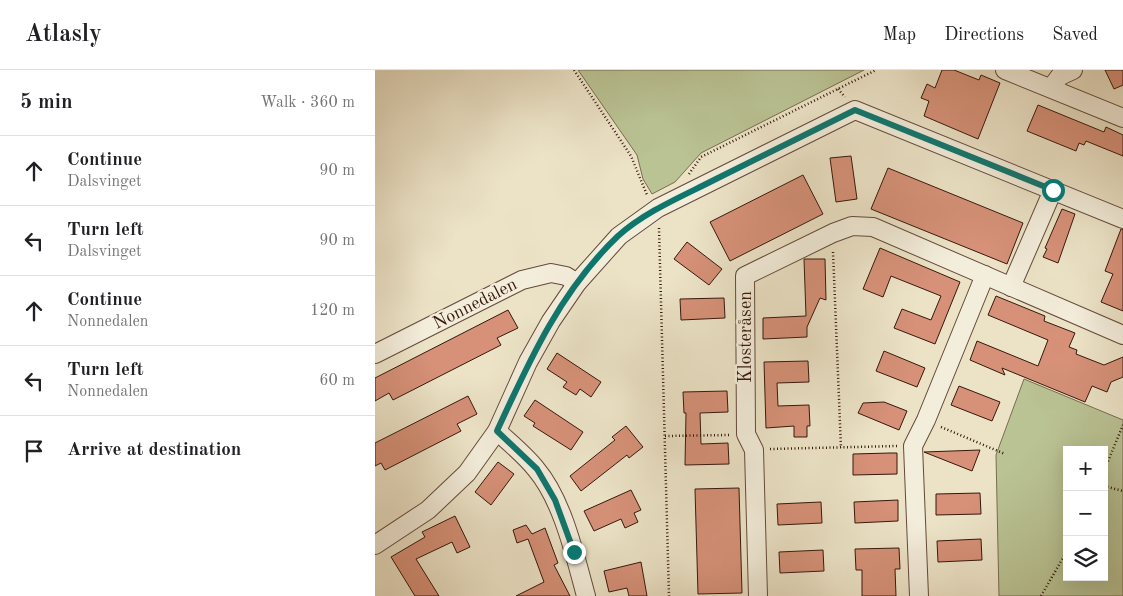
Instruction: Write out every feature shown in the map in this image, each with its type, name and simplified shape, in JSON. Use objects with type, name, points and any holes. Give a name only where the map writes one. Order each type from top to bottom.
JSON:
[{"type":"street","points":[[1005,70],[1123,118]]},
{"type":"street","points":[[1051,88],[1060,76],[1073,70]]},
{"type":"street","points":[[375,545],[428,510],[467,473],[497,431],[533,354],[551,321],[577,284],[619,236],[653,204],[855,110],[1123,218]]},
{"type":"street","points":[[1011,287],[1053,190]]},
{"type":"street","name":"Klosteråsen","points":[[758,596],[750,442],[745,276],[833,233],[852,226],[873,227],[1123,335]]},
{"type":"street","name":"Nonnedalen","points":[[375,354],[522,280],[551,273],[566,276],[577,284]]},
{"type":"street","points":[[919,596],[913,446],[926,420],[985,275]]},
{"type":"street","points":[[497,431],[537,469],[555,500],[574,552],[587,596]]},
{"type":"path","points":[[574,70],[631,156],[653,204],[665,436],[669,596]]},
{"type":"path","points":[[687,176],[701,157],[875,70]]},
{"type":"path","points":[[833,233],[841,448]]},
{"type":"path","points":[[926,420],[1005,454]]},
{"type":"path","points":[[1108,461],[1123,425]]},
{"type":"path","points":[[665,436],[841,448],[913,446]]},
{"type":"path","points":[[1108,487],[1123,491]]},
{"type":"path","points":[[1041,596],[1063,557]]},
{"type":"green space","points":[[578,70],[864,70],[701,153],[675,182],[652,194],[643,179],[637,155]]},
{"type":"green space","points":[[1024,379],[1123,420],[1123,596],[999,596],[996,455]]},
{"type":"building","points":[[942,70],[954,70],[979,80],[981,75],[1000,83],[978,139],[924,116],[929,101],[921,98],[927,84],[935,88]]},
{"type":"building","points":[[1105,70],[1123,70],[1123,85],[1114,89]]},
{"type":"building","points":[[1038,105],[1104,132],[1106,127],[1123,135],[1123,156],[1086,141],[1084,145],[1079,143],[1076,151],[1027,131]]},
{"type":"building","points":[[851,156],[857,199],[836,202],[830,158]]},
{"type":"building","points":[[888,168],[1023,223],[1007,264],[871,209]]},
{"type":"building","points":[[803,175],[823,214],[730,261],[710,222]]},
{"type":"building","points":[[1062,209],[1075,214],[1058,263],[1043,257]]},
{"type":"building","points":[[1121,229],[1123,229],[1123,311],[1101,302],[1113,274],[1105,271]]},
{"type":"building","points":[[687,242],[722,269],[709,285],[674,259]]},
{"type":"building","points":[[880,248],[960,282],[935,344],[894,328],[902,309],[931,320],[941,296],[891,276],[883,297],[863,289]]},
{"type":"building","points":[[804,259],[825,259],[826,300],[820,298],[807,327],[807,337],[763,339],[763,318],[806,316]]},
{"type":"building","points":[[996,296],[1045,316],[1044,321],[1075,333],[1069,347],[1077,350],[1076,354],[1104,365],[1123,357],[1123,377],[1111,382],[1107,392],[1092,386],[1085,402],[1002,368],[1005,375],[970,360],[977,341],[1038,366],[1048,340],[988,315]]},
{"type":"building","points":[[724,298],[725,318],[681,320],[680,299]]},
{"type":"building","points":[[508,310],[518,328],[497,338],[501,345],[393,400],[389,393],[375,401],[375,378]]},
{"type":"building","points":[[884,351],[925,368],[917,387],[876,371]]},
{"type":"building","points":[[557,353],[601,382],[591,397],[580,389],[576,395],[563,387],[567,382],[547,369]]},
{"type":"building","points":[[808,361],[809,382],[777,383],[778,406],[809,405],[810,426],[807,426],[807,437],[794,437],[794,426],[766,428],[764,362]]},
{"type":"building","points":[[959,386],[1000,402],[992,421],[951,405]]},
{"type":"building","points":[[727,391],[728,412],[700,413],[701,444],[728,443],[729,464],[685,465],[686,413],[684,413],[683,392]]},
{"type":"building","points":[[468,396],[477,414],[457,424],[461,431],[385,470],[381,463],[375,466],[375,443]]},
{"type":"building","points":[[535,400],[583,432],[571,450],[533,426],[535,423],[524,416]]},
{"type":"building","points":[[884,402],[907,411],[899,430],[858,413],[863,403]]},
{"type":"building","points":[[626,426],[643,447],[629,458],[627,455],[581,491],[570,476],[615,440],[612,437]]},
{"type":"building","points":[[980,450],[972,471],[924,452]]},
{"type":"building","points":[[897,453],[897,474],[853,475],[853,454]]},
{"type":"building","points":[[498,462],[514,474],[491,505],[475,492]]},
{"type":"building","points":[[739,488],[742,593],[698,594],[695,489]]},
{"type":"building","points":[[631,490],[641,510],[634,513],[638,522],[625,528],[621,519],[594,531],[584,511]]},
{"type":"building","points":[[980,493],[981,514],[936,515],[936,494]]},
{"type":"building","points":[[898,500],[898,521],[855,523],[854,502]]},
{"type":"building","points":[[821,502],[822,523],[778,525],[777,504]]},
{"type":"building","points":[[455,516],[470,547],[457,553],[452,542],[416,559],[439,596],[415,596],[391,557],[425,537],[422,532]]},
{"type":"building","points":[[526,525],[532,534],[545,528],[558,563],[554,565],[570,596],[516,596],[544,582],[528,539],[517,543],[513,530]]},
{"type":"building","points":[[981,539],[982,560],[938,562],[937,541]]},
{"type":"building","points":[[899,548],[900,569],[895,569],[896,596],[862,596],[862,570],[856,570],[855,549]]},
{"type":"building","points":[[823,550],[824,571],[780,573],[779,552]]},
{"type":"building","points":[[641,562],[647,596],[629,596],[627,588],[609,592],[604,571]]},
{"type":"route","points":[[574,552],[555,500],[537,469],[497,431],[528,362],[551,321],[577,284],[619,236],[658,208],[855,110],[1053,190]]}]
